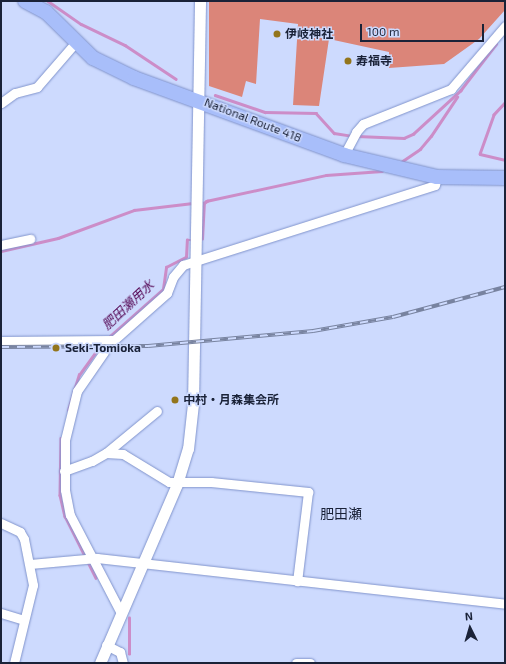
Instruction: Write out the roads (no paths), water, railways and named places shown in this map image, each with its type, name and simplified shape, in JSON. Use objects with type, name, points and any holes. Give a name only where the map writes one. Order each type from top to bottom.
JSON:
[{"type":"highway","name":"National Route 418","points":[[25,1],[46,12],[93,58],[134,78],[198,99],[344,155],[437,177],[505,178]]},
{"type":"street","points":[[100,663],[106,645],[177,484],[188,449],[192,424],[200,1]]},
{"type":"street","points":[[344,155],[356,132],[363,124],[452,89],[505,26]]},
{"type":"street","points":[[1,102],[15,93],[37,87],[76,42]]},
{"type":"street","points":[[1,341],[114,340],[166,292],[173,277],[183,265],[194,260],[435,185],[437,177]]},
{"type":"street","points":[[1,245],[30,239]]},
{"type":"street","points":[[104,352],[78,391],[66,440],[64,471],[65,490],[70,515],[91,558],[121,613]]},
{"type":"street","points":[[64,471],[92,462],[106,453],[156,411]]},
{"type":"street","points":[[106,453],[123,454],[157,476],[177,484],[211,482],[308,492],[297,581]]},
{"type":"street","points":[[1,523],[20,532],[28,549],[33,585],[14,663]]},
{"type":"street","points":[[30,564],[91,558],[505,604]]},
{"type":"street","points":[[1,613],[24,620]]},
{"type":"street","points":[[106,645],[120,652],[123,663]]},
{"type":"street","points":[[296,663],[310,663]]},
{"type":"waterway","name":"肥田瀬用水","points":[[48,1],[81,24],[125,45],[176,79]]},
{"type":"waterway","name":"肥田瀬用水","points":[[460,91],[496,44]]},
{"type":"waterway","name":"肥田瀬用水","points":[[357,136],[404,138],[413,134],[461,90]]},
{"type":"waterway","name":"肥田瀬用水","points":[[215,95],[265,112],[316,113],[334,133],[352,136]]},
{"type":"waterway","name":"肥田瀬用水","points":[[401,162],[420,149],[431,136],[457,97]]},
{"type":"waterway","points":[[505,103],[494,115],[480,154],[505,160]]},
{"type":"waterway","name":"肥田瀬用水","points":[[206,201],[326,175],[382,171]]},
{"type":"waterway","name":"肥田瀬用水","points":[[199,239],[202,239],[204,203],[207,201]]},
{"type":"waterway","name":"肥田瀬用水","points":[[1,251],[58,238],[134,210],[193,203]]},
{"type":"waterway","name":"肥田瀬用水","points":[[109,337],[163,289],[166,267],[186,257],[187,240],[192,240]]},
{"type":"waterway","name":"肥田瀬用水","points":[[68,410],[79,375],[102,343]]},
{"type":"waterway","name":"肥田瀬用水","points":[[61,438],[60,495],[65,516],[96,578]]},
{"type":"waterway","name":"肥田瀬用水","points":[[129,618],[129,654]]},
{"type":"railway","points":[[1,347],[148,346],[313,331],[393,317],[505,287]]},
{"type":"place","name":"伊岐神社","points":[[277,34]]},
{"type":"place","name":"寿福寺","points":[[348,61]]},
{"type":"place","name":"Seki-Tomioka","points":[[56,348]]},
{"type":"place","name":"中村・月森集会所","points":[[175,400]]},
{"type":"district","name":"肥田瀬","points":[[341,514]]}]
